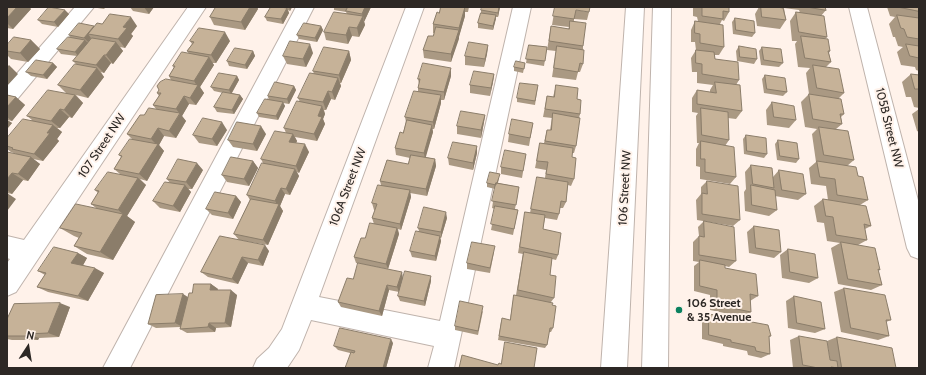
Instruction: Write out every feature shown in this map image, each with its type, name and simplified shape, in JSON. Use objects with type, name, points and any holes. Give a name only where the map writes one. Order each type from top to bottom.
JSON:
[{"type":"street","points":[[7,98],[85,7]]},
{"type":"street","name":"107 Street NW","points":[[7,284],[197,7]]},
{"type":"street","points":[[116,368],[305,7]]},
{"type":"street","name":"106A Street NW","points":[[270,366],[284,352],[292,336],[415,7]]},
{"type":"street","points":[[442,368],[522,7]]},
{"type":"street","name":"106 Street NW","points":[[614,368],[635,7]]},
{"type":"street","points":[[655,368],[662,7]]},
{"type":"street","name":"105B Street NW","points":[[858,7],[919,248]]},
{"type":"street","points":[[7,247],[29,252]]},
{"type":"street","points":[[303,306],[448,336]]},
{"type":"building","points":[[7,7],[17,7],[7,18]]},
{"type":"building","points":[[49,7],[65,10],[54,22],[38,20]]},
{"type":"building","points":[[216,7],[250,7],[241,22],[210,17]]},
{"type":"building","points":[[271,7],[287,8],[281,19],[265,17]]},
{"type":"building","points":[[348,7],[365,7],[362,14],[346,11]]},
{"type":"building","points":[[441,7],[465,7],[459,28],[433,24],[437,12],[439,13]]},
{"type":"building","points":[[482,7],[499,7],[498,13],[481,10]]},
{"type":"building","points":[[555,7],[590,7],[589,12],[576,10],[574,19],[553,16]]},
{"type":"building","points":[[698,7],[729,7],[729,12],[723,11],[723,19],[702,16],[702,8]]},
{"type":"building","points":[[761,7],[783,8],[786,20],[762,17]]},
{"type":"building","points":[[807,7],[825,7],[826,10]]},
{"type":"building","points":[[898,7],[919,7],[919,11]]},
{"type":"building","points":[[334,12],[363,16],[357,28],[349,27],[346,35],[324,32]]},
{"type":"building","points":[[796,12],[824,16],[827,37],[799,32]]},
{"type":"building","points":[[481,13],[496,15],[493,26],[478,23]]},
{"type":"building","points":[[110,14],[131,17],[123,27],[127,28],[118,39],[88,34],[97,23],[102,24]]},
{"type":"building","points":[[897,15],[919,18],[919,39],[907,37],[904,29],[901,28]]},
{"type":"building","points":[[735,18],[754,21],[755,33],[736,30]]},
{"type":"building","points":[[570,21],[586,23],[583,46],[549,41],[551,26],[569,29]]},
{"type":"building","points":[[695,21],[723,25],[724,47],[700,43],[700,34],[695,33]]},
{"type":"building","points":[[79,23],[94,26],[84,38],[69,35]]},
{"type":"building","points":[[304,23],[321,26],[315,38],[297,35]]},
{"type":"building","points":[[436,27],[459,30],[451,54],[423,50],[428,36],[433,36]]},
{"type":"building","points":[[199,28],[225,32],[211,55],[187,51],[194,42],[190,41]]},
{"type":"building","points":[[801,36],[828,39],[830,51],[828,51],[831,62],[805,58]]},
{"type":"building","points":[[14,37],[31,40],[20,53],[7,51],[7,45]]},
{"type":"building","points":[[68,37],[85,40],[75,52],[57,49]]},
{"type":"building","points":[[92,38],[116,42],[96,65],[73,61]]},
{"type":"building","points":[[290,41],[310,44],[303,59],[283,56]]},
{"type":"building","points":[[469,42],[488,45],[485,59],[465,56]]},
{"type":"building","points":[[906,44],[919,46],[919,58],[910,56]]},
{"type":"building","points":[[529,45],[547,47],[545,61],[526,59]]},
{"type":"building","points":[[557,46],[584,50],[583,64],[580,63],[578,72],[554,68]]},
{"type":"building","points":[[739,46],[756,49],[757,59],[740,57]]},
{"type":"building","points":[[324,47],[349,51],[339,75],[313,71]]},
{"type":"building","points":[[762,47],[781,49],[783,63],[764,60]]},
{"type":"building","points":[[235,48],[253,51],[245,65],[227,61]]},
{"type":"building","points":[[696,50],[714,52],[715,59],[738,62],[739,80],[702,74],[702,64],[696,63]]},
{"type":"building","points":[[182,52],[209,57],[194,81],[169,76],[175,66],[173,66]]},
{"type":"building","points":[[36,60],[53,63],[43,75],[26,72]]},
{"type":"building","points":[[516,61],[525,63],[524,69],[514,67]]},
{"type":"building","points":[[423,63],[451,68],[444,92],[418,88],[420,79],[418,79]]},
{"type":"building","points":[[75,64],[97,68],[80,90],[58,85]]},
{"type":"building","points":[[813,65],[839,69],[844,93],[817,88]]},
{"type":"building","points":[[474,71],[494,74],[491,88],[470,85]]},
{"type":"building","points":[[219,73],[237,76],[229,90],[211,87]]},
{"type":"building","points":[[310,73],[338,78],[332,92],[328,91],[323,102],[298,98]]},
{"type":"building","points":[[911,74],[919,75],[919,89],[915,89]]},
{"type":"building","points":[[765,75],[785,78],[787,92],[767,89]]},
{"type":"building","points":[[166,79],[198,85],[190,98],[184,96],[176,109],[153,105],[161,93],[157,93],[159,90],[157,86],[160,82]]},
{"type":"building","points":[[275,82],[294,86],[287,99],[268,96]]},
{"type":"building","points":[[715,82],[740,85],[742,111],[697,104],[697,90],[716,93]]},
{"type":"building","points":[[520,83],[538,85],[535,101],[517,98]]},
{"type":"building","points":[[556,85],[578,88],[577,99],[581,100],[580,114],[545,109],[547,96],[554,97]]},
{"type":"building","points":[[48,90],[75,95],[64,110],[60,109],[51,121],[27,116]]},
{"type":"building","points":[[414,91],[441,95],[433,122],[405,117]]},
{"type":"building","points":[[223,92],[240,95],[232,110],[214,107]]},
{"type":"building","points":[[809,94],[841,99],[844,114],[840,114],[842,124],[813,119]]},
{"type":"building","points":[[7,95],[16,97],[7,107]]},
{"type":"building","points":[[265,99],[283,102],[276,116],[257,113]]},
{"type":"building","points":[[297,101],[322,106],[318,116],[322,117],[314,134],[284,128]]},
{"type":"building","points":[[772,102],[794,106],[796,120],[774,117]]},
{"type":"building","points":[[149,108],[180,113],[169,131],[158,128],[151,139],[127,134],[140,115],[144,115]]},
{"type":"building","points":[[701,108],[728,112],[729,140],[702,135]]},
{"type":"building","points":[[461,111],[485,115],[481,130],[457,126]]},
{"type":"building","points":[[553,113],[580,118],[576,146],[545,141],[547,130],[551,130]]},
{"type":"building","points":[[203,118],[222,122],[212,139],[193,135]]},
{"type":"building","points":[[23,119],[53,125],[47,133],[50,133],[34,154],[12,149],[13,148],[7,146],[7,138]]},
{"type":"building","points":[[512,119],[533,123],[530,138],[509,134]]},
{"type":"building","points":[[407,120],[432,125],[424,153],[395,148],[400,132],[403,133]]},
{"type":"building","points":[[237,122],[261,126],[253,144],[228,140]]},
{"type":"building","points":[[819,127],[848,131],[854,160],[824,155]]},
{"type":"building","points":[[275,131],[293,134],[289,142],[305,144],[296,166],[261,159]]},
{"type":"building","points":[[746,135],[766,138],[767,154],[747,151]]},
{"type":"building","points":[[130,139],[158,144],[139,174],[114,169],[122,156],[119,155]]},
{"type":"building","points":[[778,140],[797,143],[799,159],[780,156]]},
{"type":"building","points":[[701,141],[734,147],[736,177],[705,172],[705,159],[701,159]]},
{"type":"building","points":[[453,142],[477,146],[473,163],[448,158]]},
{"type":"building","points":[[540,143],[573,148],[572,157],[576,158],[574,179],[546,174],[548,162],[537,161]]},
{"type":"building","points":[[505,150],[526,154],[523,171],[501,167]]},
{"type":"building","points":[[7,152],[31,157],[18,174],[12,173],[7,179]]},
{"type":"building","points":[[411,155],[435,159],[426,189],[380,181],[387,160],[408,164]]},
{"type":"building","points":[[231,157],[253,161],[244,179],[222,175]]},
{"type":"building","points":[[178,159],[197,163],[186,182],[167,179]]},
{"type":"building","points":[[817,161],[856,167],[858,176],[863,177],[868,200],[837,195],[835,179],[820,177]]},
{"type":"building","points":[[262,163],[295,169],[286,189],[281,188],[275,201],[247,195]]},
{"type":"building","points":[[751,165],[772,168],[774,188],[753,184]]},
{"type":"building","points":[[779,170],[803,174],[806,194],[782,190]]},
{"type":"building","points":[[108,172],[138,178],[118,210],[91,204],[99,191],[95,190]]},
{"type":"building","points":[[490,172],[500,174],[496,185],[487,183]]},
{"type":"building","points":[[537,177],[568,182],[566,202],[561,201],[559,214],[531,209]]},
{"type":"building","points":[[707,181],[738,186],[740,220],[702,214],[702,193],[707,194]]},
{"type":"building","points":[[165,182],[185,185],[173,206],[153,201]]},
{"type":"building","points":[[496,183],[519,187],[516,205],[492,201]]},
{"type":"building","points":[[378,185],[410,190],[400,224],[372,218],[377,204],[372,203]]},
{"type":"building","points":[[751,185],[775,190],[777,210],[752,205]]},
{"type":"building","points":[[215,192],[236,196],[228,213],[206,209]]},
{"type":"building","points":[[251,199],[279,204],[263,240],[234,234]]},
{"type":"building","points":[[823,199],[866,206],[871,226],[864,224],[867,240],[836,235],[833,217],[826,216]]},
{"type":"building","points":[[76,204],[123,214],[100,252],[74,246],[82,233],[60,228]]},
{"type":"building","points":[[495,206],[518,210],[514,229],[491,224]]},
{"type":"building","points":[[424,207],[446,212],[441,232],[418,228]]},
{"type":"building","points":[[525,212],[545,215],[543,229],[561,233],[558,255],[520,247]]},
{"type":"building","points":[[704,221],[734,227],[736,261],[699,255],[699,236],[704,237]]},
{"type":"building","points":[[370,223],[397,228],[386,264],[354,257],[361,238],[365,238]]},
{"type":"building","points":[[754,226],[779,230],[781,252],[756,248]]},
{"type":"building","points":[[416,231],[440,236],[435,256],[410,251]]},
{"type":"building","points":[[220,236],[265,245],[258,260],[242,257],[232,279],[201,272]]},
{"type":"building","points":[[472,242],[495,246],[490,268],[467,263]]},
{"type":"building","points":[[841,242],[875,248],[882,285],[848,279]]},
{"type":"building","points":[[54,247],[78,253],[71,263],[95,268],[78,296],[37,287],[46,273],[38,271]]},
{"type":"building","points":[[788,249],[815,254],[818,278],[790,272]]},
{"type":"building","points":[[524,252],[552,258],[550,275],[556,276],[554,298],[518,290]]},
{"type":"building","points":[[700,260],[725,265],[725,268],[756,274],[758,296],[750,294],[751,312],[717,305],[717,290],[700,286]]},
{"type":"building","points":[[358,263],[402,272],[397,287],[387,285],[379,311],[338,302],[347,278],[353,279]]},
{"type":"building","points":[[405,271],[431,276],[424,301],[398,296]]},
{"type":"building","points":[[194,284],[211,284],[210,290],[231,290],[225,323],[209,323],[208,327],[180,329],[189,293],[192,293]]},
{"type":"building","points":[[844,288],[885,295],[891,320],[886,320],[889,336],[851,328]]},
{"type":"building","points":[[183,294],[175,323],[148,324],[156,295]]},
{"type":"building","points":[[514,295],[553,303],[552,305],[556,306],[553,328],[550,328],[547,345],[499,336],[502,318],[510,320]]},
{"type":"building","points":[[794,296],[821,302],[825,329],[797,323]]},
{"type":"building","points":[[460,301],[483,306],[478,331],[455,326]]},
{"type":"building","points":[[60,303],[48,333],[27,334],[26,336],[7,336],[7,319],[14,304]]},
{"type":"building","points":[[709,314],[768,325],[771,336],[769,336],[770,354],[756,351],[755,347],[731,342],[731,340],[709,335]]},
{"type":"building","points":[[340,328],[391,339],[383,368],[345,368],[351,352],[354,353],[355,351],[334,346]]},
{"type":"building","points":[[799,336],[827,341],[830,360],[837,361],[838,368],[818,368],[803,365]]},
{"type":"building","points":[[837,337],[892,348],[896,368],[842,368]]},
{"type":"building","points":[[505,342],[537,348],[534,368],[459,368],[462,355],[498,365],[499,363],[501,364]]},
{"type":"place","name":"106 Street & 35 Avenue","points":[[679,310]]}]
